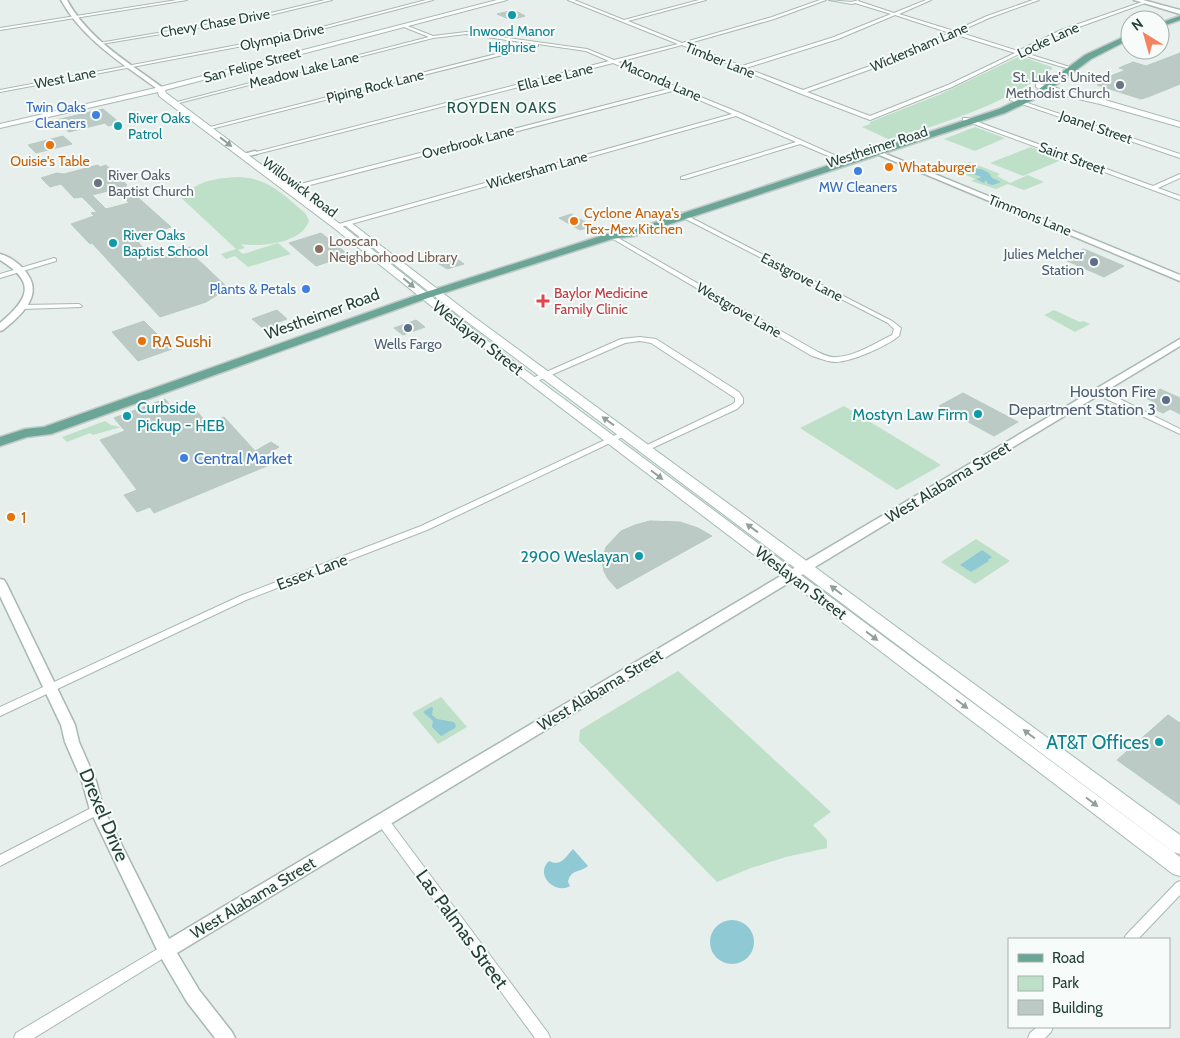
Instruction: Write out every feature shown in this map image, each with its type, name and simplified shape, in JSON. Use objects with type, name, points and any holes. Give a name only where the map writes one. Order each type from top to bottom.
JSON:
[{"type":"main road","name":"San Felipe Street","points":[[0,126],[161,89],[504,0]]},
{"type":"main road","name":"Westheimer Road","points":[[969,121],[1012,99],[1045,86],[1062,67],[1078,55],[1120,35]]},
{"type":"main road","name":"Westheimer Road","points":[[0,442],[25,433],[46,431],[430,294],[611,236],[620,230],[680,214],[845,161],[885,145],[969,121],[1022,102],[1072,69],[1106,43],[1120,39]]},
{"type":"main road","points":[[1045,86],[1177,122]]},
{"type":"main road","name":"Willowick Road","points":[[161,89],[171,92],[219,126],[249,156],[287,189],[430,294]]},
{"type":"main road","name":"Willowick Road","points":[[161,89],[162,94],[175,104],[249,156],[298,186],[348,223],[430,294]]},
{"type":"main road","name":"Westheimer Road","points":[[845,161],[879,153],[921,136]]},
{"type":"main road","points":[[879,153],[885,145]]},
{"type":"main road","name":"Weslayan Street","points":[[430,294],[646,449],[1180,846]]},
{"type":"main road","name":"Weslayan Street","points":[[430,294],[532,380],[1180,868]]},
{"type":"main road","name":"Westheimer Road","points":[[0,453],[30,442],[46,431]]},
{"type":"street","name":"Willowick Road","points":[[64,0],[73,17],[84,30],[161,89]]},
{"type":"street","points":[[0,29],[185,0]]},
{"type":"street","name":"Chevy Chase Drive","points":[[100,43],[248,18],[330,0]]},
{"type":"street","name":"Olympia Drive","points":[[131,66],[295,36],[431,0]]},
{"type":"street","name":"Timber Lane","points":[[573,0],[870,118]]},
{"type":"street","points":[[624,21],[704,0]]},
{"type":"street","name":"Ella Lee Lane","points":[[249,156],[682,44],[773,18],[824,0]]},
{"type":"street","points":[[831,0],[856,1],[1072,69]]},
{"type":"street","points":[[741,68],[836,38],[929,0]]},
{"type":"street","name":"Wickersham Lane","points":[[801,92],[900,57],[952,32],[1037,0]]},
{"type":"street","points":[[1137,0],[1180,12]]},
{"type":"street","name":"Locke Lane","points":[[870,118],[950,86],[1063,31],[1146,2]]},
{"type":"street","name":"Maconda Lane","points":[[405,26],[433,37],[466,33],[588,50],[618,61],[845,161]]},
{"type":"street","name":"Meadow Lake Lane","points":[[175,104],[433,37]]},
{"type":"street","name":"Piping Rock Lane","points":[[209,128],[541,44]]},
{"type":"street","name":"West Lane","points":[[0,91],[131,66]]},
{"type":"street","name":"Overbrook Lane","points":[[287,189],[679,88]]},
{"type":"street","name":"Joanel Street","points":[[1012,99],[1180,156]]},
{"type":"street","name":"Wickersham Lane","points":[[337,226],[738,114]]},
{"type":"street","name":"Saint Street","points":[[969,121],[1180,198]]},
{"type":"street","points":[[683,178],[801,142]]},
{"type":"street","name":"Timmons Lane","points":[[879,153],[1180,278]]},
{"type":"street","points":[[1154,188],[1180,176]]},
{"type":"street","name":"Eastgrove Lane","points":[[680,214],[890,322],[898,328],[895,336],[873,347]]},
{"type":"street","name":"Westgrove Lane","points":[[611,236],[815,354],[830,360],[842,359],[873,347]]},
{"type":"street","points":[[0,256],[21,270],[30,284],[28,298],[23,307],[0,328]]},
{"type":"street","points":[[0,276],[54,260]]},
{"type":"street","points":[[23,307],[80,306]]},
{"type":"street","points":[[532,380],[624,340],[640,339],[660,344],[736,394],[740,400],[737,405],[646,449]]},
{"type":"street","name":"West Alabama Street","points":[[21,1038],[1180,342]]},
{"type":"street","points":[[1097,391],[1180,432]]},
{"type":"street","name":"Essex Lane","points":[[0,712],[243,598],[424,528],[624,434]]},
{"type":"street","name":"Drexel Drive","points":[[1,588],[68,725],[72,742],[89,781],[97,810],[166,950],[193,996],[226,1038]]},
{"type":"street","points":[[0,861],[97,810]]},
{"type":"street","name":"Las Palmas Street","points":[[382,820],[543,1038]]},
{"type":"street","points":[[1131,938],[1180,887]]},
{"type":"street","points":[[1035,1038],[1045,1028]]},
{"type":"green space","points":[[1020,56],[1052,67],[1052,69],[1034,82],[995,103],[890,140],[862,127],[870,124],[870,122],[941,94]]},
{"type":"green space","points":[[975,127],[1005,138],[975,151],[944,139]]},
{"type":"green space","points":[[1031,147],[1064,159],[1023,176],[990,163]]},
{"type":"green space","points":[[970,162],[1000,174],[997,176],[1010,183],[1028,175],[1044,182],[1024,190],[1008,184],[996,189],[971,181],[975,179],[952,169]]},
{"type":"green space","points":[[237,177],[258,180],[274,188],[306,214],[309,221],[305,229],[289,239],[269,244],[241,244],[245,248],[238,250],[243,254],[278,243],[291,254],[248,267],[235,256],[226,259],[221,254],[236,249],[176,193],[182,192],[186,195],[202,183],[216,179]]},
{"type":"green space","points":[[1054,310],[1080,322],[1083,321],[1090,324],[1075,332],[1044,315]]},
{"type":"green space","points":[[844,406],[941,465],[897,490],[800,428]]},
{"type":"green space","points":[[105,421],[111,425],[121,427],[93,435],[90,433],[67,442],[62,437]]},
{"type":"green space","points":[[976,539],[1010,561],[975,584],[941,562]]},
{"type":"green space","points":[[678,671],[831,812],[813,825],[827,840],[827,848],[786,857],[751,868],[717,882],[579,741],[580,730]]},
{"type":"green space","points":[[441,697],[467,727],[438,744],[412,713]]},
{"type":"water","points":[[966,168],[981,169],[989,173],[992,178],[1001,182],[993,185],[988,184],[986,180],[984,183],[976,179],[982,177],[961,170]]},
{"type":"water","points":[[982,550],[992,557],[989,561],[971,572],[960,565]]},
{"type":"water","points":[[431,707],[433,708],[432,715],[437,719],[454,722],[455,728],[441,736],[432,727],[433,721],[423,712]]},
{"type":"water","points":[[573,849],[588,866],[571,875],[568,882],[570,886],[559,888],[553,886],[545,877],[545,866],[549,861],[553,863],[560,862]]},
{"type":"water","points":[[736,920],[748,926],[753,933],[753,951],[748,958],[741,963],[728,964],[720,961],[713,954],[710,938],[713,930],[720,923]]},
{"type":"building","points":[[514,10],[525,16],[511,20],[497,14]]},
{"type":"building","name":"St. Luke's United Methodist Church","points":[[1180,53],[1180,84],[1148,97],[1141,99],[1097,85],[1103,83],[1099,82],[1103,81],[1100,80],[1126,70],[1119,68],[1133,62],[1146,66],[1162,60],[1170,60],[1170,57]]},
{"type":"building","points":[[103,109],[120,123],[108,126],[105,123],[69,132],[56,120]]},
{"type":"building","name":"Ouisie's Table","points":[[63,136],[72,144],[36,153],[28,145]]},
{"type":"building","points":[[98,165],[100,167],[106,165],[127,185],[125,186],[171,227],[136,239],[145,251],[147,261],[190,247],[198,254],[193,255],[226,286],[222,289],[225,290],[206,302],[160,317],[92,243],[90,244],[71,224],[94,216],[91,213],[97,212],[82,197],[74,198],[61,184],[50,187],[41,178],[57,173],[64,174]],"holes":[[[115,189],[129,203],[106,209],[92,195]]]},
{"type":"building","name":"Cyclone Anaya's Tex-Mex Kitchen","points":[[571,214],[592,226],[580,230],[559,218]]},
{"type":"building","name":"Looscan Neighborhood Library","points":[[321,233],[349,255],[316,266],[289,243]]},
{"type":"building","name":"Julies Melcher Station","points":[[1084,249],[1124,266],[1104,277],[1063,259]]},
{"type":"building","points":[[453,256],[464,264],[447,269],[436,262]]},
{"type":"building","points":[[277,310],[287,319],[273,324],[275,326],[265,330],[252,319]]},
{"type":"building","name":"Wells Fargo","points":[[416,320],[425,327],[403,335],[394,328]]},
{"type":"building","name":"RA Sushi","points":[[144,321],[172,349],[138,361],[112,332]]},
{"type":"building","name":"Houston Fire Department Station 3","points":[[1160,389],[1180,398],[1180,414],[1170,409],[1163,413],[1150,407],[1156,403],[1146,398]]},
{"type":"building","name":"Mostyn Law Firm","points":[[963,393],[1018,422],[994,436],[939,406]]},
{"type":"building","name":"Central Market","points":[[165,399],[176,412],[191,405],[208,424],[224,417],[255,451],[271,442],[279,447],[267,454],[274,463],[154,513],[150,507],[137,512],[124,495],[137,490],[100,440],[125,431],[114,418]]},
{"type":"building","name":"2900 Weslayan","points":[[650,521],[680,522],[698,528],[712,536],[617,589],[604,571],[602,561],[606,547],[621,531]]},
{"type":"building","name":"AT&T Offices","points":[[1168,715],[1180,723],[1180,805],[1117,760]]},
{"type":"place","name":"Inwood Manor Highrise","points":[[512,15]]},
{"type":"place","name":"St. Luke's United Methodist Church","points":[[1120,85]]},
{"type":"place","name":"Twin Oaks Cleaners","points":[[96,115]]},
{"type":"place","name":"River Oaks Patrol","points":[[118,126]]},
{"type":"place","name":"Ouisie's Table","points":[[50,145]]},
{"type":"place","name":"Whataburger","points":[[889,167]]},
{"type":"place","name":"MW Cleaners","points":[[858,171]]},
{"type":"place","name":"River Oaks Baptist Church","points":[[98,183]]},
{"type":"place","name":"Cyclone Anaya's Tex-Mex Kitchen","points":[[574,221]]},
{"type":"place","name":"River Oaks Baptist School","points":[[113,243]]},
{"type":"place","name":"Looscan Neighborhood Library","points":[[319,249]]},
{"type":"place","name":"Julies Melcher Station","points":[[1094,262]]},
{"type":"place","name":"Plants & Petals","points":[[306,289]]},
{"type":"place","name":"Baylor Medicine Family Clinic","points":[[543,301]]},
{"type":"place","name":"Wells Fargo","points":[[408,328]]},
{"type":"place","name":"RA Sushi","points":[[142,341]]},
{"type":"place","name":"Houston Fire Department Station 3","points":[[1166,400]]},
{"type":"place","name":"Mostyn Law Firm","points":[[978,414]]},
{"type":"place","name":"Curbside Pickup - HEB","points":[[127,416]]},
{"type":"place","name":"Central Market","points":[[184,458]]},
{"type":"place","name":"1","points":[[11,517]]},
{"type":"place","name":"2900 Weslayan","points":[[639,556]]},
{"type":"place","name":"AT&T Offices","points":[[1159,742]]},
{"type":"district","name":"ROYDEN OAKS","points":[[502,108]]}]
